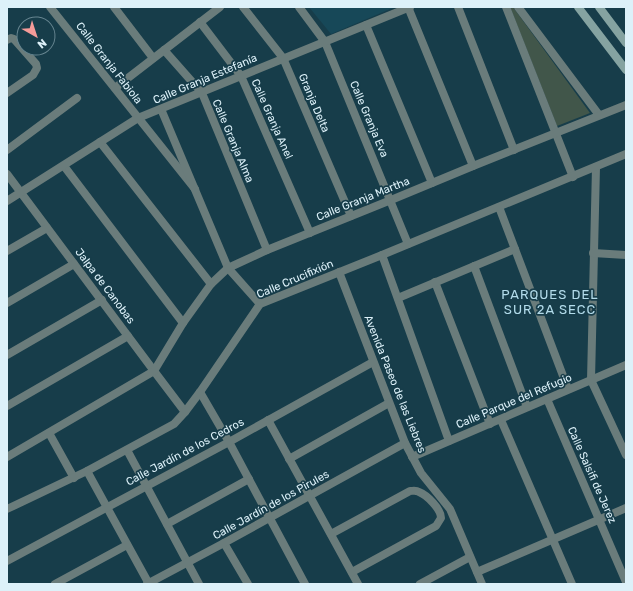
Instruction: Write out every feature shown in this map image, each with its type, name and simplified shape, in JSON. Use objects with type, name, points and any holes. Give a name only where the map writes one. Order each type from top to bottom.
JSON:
[{"type":"street","name":"Calle Granja Fabiola","points":[[50,7],[195,189]]},
{"type":"street","points":[[114,7],[153,58]]},
{"type":"street","points":[[115,88],[220,7]]},
{"type":"street","name":"Granja Delta","points":[[243,7],[283,58],[351,216]]},
{"type":"street","name":"Calle Granja Eva","points":[[299,7],[325,42],[408,244]]},
{"type":"street","points":[[409,7],[473,166]]},
{"type":"street","name":"Calle Granja Estefanía","points":[[7,201],[138,118],[409,7]]},
{"type":"street","points":[[458,7],[514,150]]},
{"type":"street","points":[[506,7],[573,177]]},
{"type":"street","points":[[518,7],[599,115]]},
{"type":"street","points":[[578,7],[626,70]]},
{"type":"street","points":[[599,7],[626,43]]},
{"type":"street","name":"Calle Granja Anel","points":[[200,22],[241,76],[310,233]]},
{"type":"street","points":[[366,25],[432,183]]},
{"type":"street","points":[[7,40],[14,38],[36,64],[37,68],[33,75],[7,94]]},
{"type":"street","name":"Calle Granja Alma","points":[[164,50],[202,93],[267,250]]},
{"type":"street","points":[[7,150],[77,98]]},
{"type":"street","name":"Calle Granja Martha","points":[[154,371],[183,323],[211,284],[228,268],[267,250],[626,105]]},
{"type":"street","name":"Calle Granja Fabiola","points":[[161,109],[228,268],[260,304]]},
{"type":"street","points":[[100,142],[211,284]]},
{"type":"street","name":"Calle Crucifixión","points":[[7,509],[74,478],[174,424],[200,392],[260,304],[382,256],[626,154]]},
{"type":"street","points":[[64,166],[183,323]]},
{"type":"street","points":[[596,167],[591,380],[626,455]]},
{"type":"street","name":"Jalpa de Canobas","points":[[7,174],[185,412]]},
{"type":"street","points":[[499,207],[568,389]]},
{"type":"street","points":[[7,251],[47,228]]},
{"type":"street","points":[[398,298],[515,249]]},
{"type":"street","points":[[593,253],[626,255]]},
{"type":"street","points":[[382,256],[449,440]]},
{"type":"street","points":[[7,303],[74,264]]},
{"type":"street","points":[[474,266],[527,407]]},
{"type":"street","name":"Avenida Paseo de las Liebres","points":[[339,272],[405,443],[424,477],[450,509],[482,584]]},
{"type":"street","points":[[436,282],[490,424]]},
{"type":"street","points":[[7,355],[102,300]]},
{"type":"street","points":[[7,406],[128,336]]},
{"type":"street","name":"Calle Jardín de los Cedros","points":[[7,561],[107,506],[229,442],[373,362]]},
{"type":"street","name":"Calle Parque del Refugio","points":[[412,457],[626,365]]},
{"type":"street","points":[[7,457],[154,371]]},
{"type":"street","points":[[200,392],[229,442],[305,584]]},
{"type":"street","name":"Calle Salsifi de Jerez","points":[[547,399],[626,582]]},
{"type":"street","points":[[289,459],[389,403]]},
{"type":"street","points":[[268,420],[332,534],[358,584]]},
{"type":"street","points":[[501,420],[572,584]]},
{"type":"street","points":[[49,433],[74,478]]},
{"type":"street","name":"Calle Jardín de los Pirules","points":[[148,584],[405,443]]},
{"type":"street","points":[[127,450],[199,584]]},
{"type":"street","points":[[87,471],[148,584]]},
{"type":"street","points":[[167,524],[249,480]]},
{"type":"street","points":[[332,534],[414,490],[422,494],[439,510],[441,518],[436,526],[352,572]]},
{"type":"street","points":[[477,572],[626,508]]},
{"type":"street","points":[[224,543],[248,584]]},
{"type":"street","points":[[55,584],[127,545]]},
{"type":"street","points":[[420,584],[470,557]]},
{"type":"shaded area","points":[[309,7],[395,7],[331,34]]},
{"type":"green space","points":[[510,7],[513,7],[590,113],[557,126]]},
{"type":"district","name":"PARQUES DEL SUR 2A SECC","points":[[550,302]]}]
